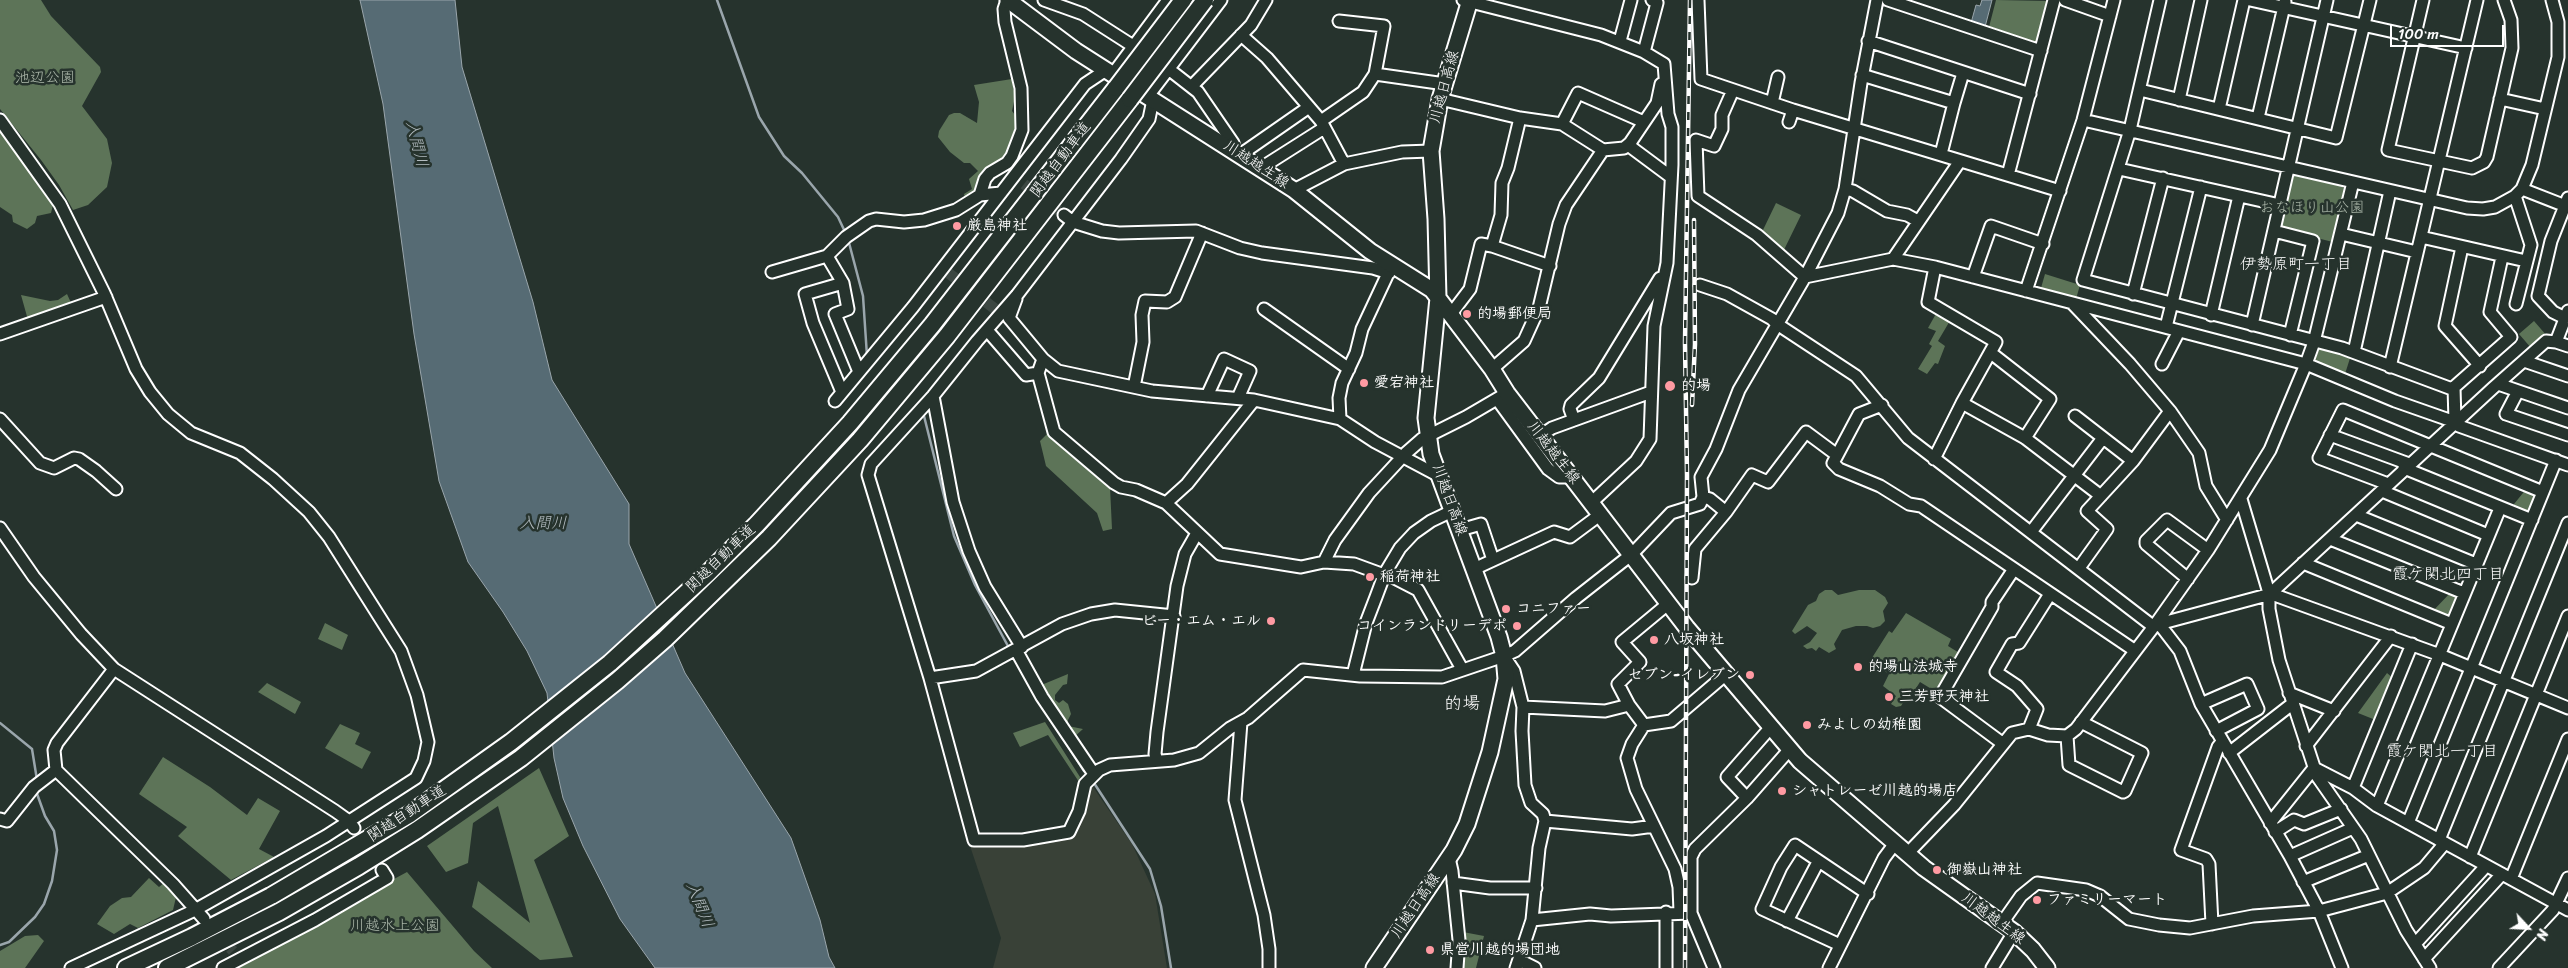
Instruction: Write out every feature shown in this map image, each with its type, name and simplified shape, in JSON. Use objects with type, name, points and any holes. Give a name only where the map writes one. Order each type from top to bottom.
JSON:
[{"type":"highway","name":"関越自動車道","points":[[126,968],[192,937],[271,896],[426,803],[559,705],[650,627],[757,524],[850,423],[932,325],[1112,77],[1183,0]]},
{"type":"highway","name":"関越自動車道","points":[[167,968],[279,912],[359,866],[431,820],[528,753],[665,639],[769,538],[860,440],[947,336],[1205,0]]},
{"type":"main road","name":"川越越生線","points":[[1007,0],[1112,77],[1151,98],[1294,190],[1390,269],[1424,283],[1451,314],[1492,369],[1502,396],[1540,436],[1725,675],[1790,749],[1816,776],[1896,842],[1907,854],[1943,883],[2014,932],[2033,950],[2046,968]]},
{"type":"main road","name":"川越日高線","points":[[1374,968],[1449,858],[1467,824],[1490,752],[1504,691],[1504,656],[1439,476],[1427,437],[1426,409],[1438,298],[1436,219],[1431,151],[1440,99],[1467,1]]},
{"type":"street","points":[[980,195],[985,179],[990,173],[1007,163],[1012,156],[1022,130],[1021,88],[1004,22],[1004,9],[1007,0]]},
{"type":"street","points":[[1044,0],[1069,4],[1135,45]]},
{"type":"street","points":[[843,283],[805,294],[839,397],[945,270],[1001,193],[1085,84],[1112,77],[1168,0]]},
{"type":"street","points":[[1221,0],[1167,68],[1151,98],[1145,126],[1069,218],[1017,295],[998,312],[987,330],[934,396],[871,464],[868,475],[930,678],[974,840],[1023,840],[1069,832],[1079,812],[1082,791],[1094,774],[1110,765],[1174,760],[1199,753],[1230,728],[1241,722],[1303,670],[1353,675],[1442,677],[1456,674],[1462,669],[1515,651],[1576,598],[1632,554],[1671,513],[1700,504],[1702,497],[1702,474],[1716,449],[1739,390],[1805,277],[1838,213],[1845,189],[1862,75],[1877,0]]},
{"type":"street","points":[[1192,86],[1241,35],[1266,0]]},
{"type":"street","points":[[1620,42],[1631,0]]},
{"type":"street","points":[[1644,52],[1657,3],[1652,0]]},
{"type":"street","points":[[1698,0],[1700,79],[1793,110],[2060,191]]},
{"type":"street","points":[[1888,0],[2041,51]]},
{"type":"street","points":[[2008,175],[2054,0]]},
{"type":"street","points":[[2065,0],[2110,16]]},
{"type":"street","points":[[2026,291],[2083,120],[2114,0]]},
{"type":"street","points":[[2160,0],[2130,130],[2083,280],[2354,352],[2452,389],[2511,337],[2490,312],[2502,257]]},
{"type":"street","points":[[2179,100],[2201,0]]},
{"type":"street","points":[[2219,108],[2244,0]]},
{"type":"street","points":[[2250,0],[2285,4],[2363,26],[2466,48]]},
{"type":"street","points":[[2252,325],[2327,0]]},
{"type":"street","points":[[2140,90],[2336,138],[2370,0]]},
{"type":"street","points":[[2423,0],[2388,150],[2472,168],[2484,162],[2513,39],[2511,20],[2504,0]]},
{"type":"street","points":[[2390,367],[2477,0]]},
{"type":"street","points":[[2083,120],[2467,208],[2484,209],[2495,207],[2518,193],[2532,165],[2545,109],[2563,58],[2563,22],[2552,0]]},
{"type":"street","points":[[1467,1],[1620,42],[1644,52],[1664,64],[1668,114],[1672,127],[1671,177],[1664,273],[1654,326],[1650,439],[1636,461],[1570,537],[1554,532],[1474,569]]},
{"type":"street","points":[[2258,118],[2285,4]]},
{"type":"street","points":[[1261,168],[1363,92],[1376,74],[1384,26],[1339,22]]},
{"type":"street","points":[[1241,35],[1267,58],[1309,107],[1322,124],[1344,164]]},
{"type":"street","points":[[1868,41],[2030,94]]},
{"type":"street","points":[[1167,68],[1192,86],[1233,143],[1238,153],[1309,107]]},
{"type":"street","points":[[1941,154],[1963,73]]},
{"type":"street","points":[[1376,74],[1445,84]]},
{"type":"street","points":[[1862,75],[1954,103]]},
{"type":"street","points":[[1772,102],[1778,77]]},
{"type":"street","points":[[1440,99],[1520,118],[1562,124],[1603,150],[1617,149],[1630,143],[1644,122],[1657,102],[1664,78]]},
{"type":"street","points":[[1733,90],[1722,115],[1722,129],[1714,146],[1696,140],[1698,196],[1757,235],[1805,277]]},
{"type":"street","points":[[1562,124],[1578,93],[1644,122]]},
{"type":"street","points":[[2500,99],[2545,109]]},
{"type":"street","points":[[1789,122],[1793,110]]},
{"type":"street","points":[[1492,246],[1502,210],[1502,183],[1508,168],[1520,118]]},
{"type":"street","points":[[0,120],[60,204],[106,297],[136,369],[160,405],[191,433],[244,456],[309,512],[329,537],[395,641],[406,662],[426,735],[424,760],[416,778],[352,824],[196,910],[71,968]]},
{"type":"street","points":[[1630,143],[1632,148],[1671,177]]},
{"type":"street","points":[[1492,369],[1524,341],[1540,308],[1563,211],[1603,150]]},
{"type":"street","points":[[1294,190],[1344,164],[1402,152],[1431,151]]},
{"type":"street","points":[[1893,259],[1960,161]]},
{"type":"street","points":[[2119,168],[2280,205]]},
{"type":"street","points":[[1014,177],[1024,184]]},
{"type":"street","points":[[2133,294],[2163,178]]},
{"type":"street","points":[[1907,854],[1954,805],[2002,743],[2012,733],[2029,729],[2048,735],[2067,736],[2081,722],[2134,650],[2156,626],[2208,550],[2270,450],[2306,364],[2314,342],[2353,182]]},
{"type":"street","points":[[2166,327],[2201,187]]},
{"type":"street","points":[[1845,189],[1853,191],[1887,211],[1918,221]]},
{"type":"street","points":[[2354,352],[2390,191]]},
{"type":"street","points":[[772,272],[827,256],[848,236],[876,219],[904,222],[924,220],[956,210],[980,195],[1001,193]]},
{"type":"street","points":[[2518,193],[2567,204],[2551,241],[2538,296],[2553,312],[2567,314],[2556,342]]},
{"type":"street","points":[[2516,304],[2531,245],[2518,193]]},
{"type":"street","points":[[2211,315],[2239,196]]},
{"type":"street","points":[[1069,218],[1110,232],[1174,231],[1202,233],[1240,248],[1262,253],[1390,269],[1362,330],[1356,353],[1340,390],[1340,419]]},
{"type":"street","points":[[1973,277],[1991,226],[2043,244]]},
{"type":"street","points":[[2274,231],[2313,241],[2290,335]]},
{"type":"street","points":[[1134,387],[1143,342],[1143,305],[1148,300],[1167,302],[1175,297],[1202,233]]},
{"type":"street","points":[[2341,234],[2417,252]]},
{"type":"street","points":[[2421,237],[2526,262]]},
{"type":"street","points":[[1451,314],[1470,289],[1481,244],[1550,266]]},
{"type":"street","points":[[2462,247],[2445,326],[2480,366]]},
{"type":"street","points":[[827,256],[843,283],[848,309],[835,314],[859,372]]},
{"type":"street","points":[[1805,277],[1893,259],[1935,267],[2306,364],[2395,401],[2455,422],[2459,426],[2568,465]]},
{"type":"street","points":[[1934,459],[1996,342],[1928,302],[1935,267]]},
{"type":"street","points":[[1574,420],[1570,409],[1571,405],[1598,378],[1664,273]]},
{"type":"street","points":[[1700,285],[1744,302],[1856,376],[1908,438],[2156,626],[2180,651],[2201,704],[2290,856],[2319,911],[2342,968]]},
{"type":"street","points":[[1017,295],[1009,318],[1043,359],[1055,369],[1070,375],[1134,387],[1254,400],[1340,419],[1354,430],[1439,476]]},
{"type":"street","points":[[0,334],[80,308],[106,297]]},
{"type":"street","points":[[2071,302],[2130,364],[2170,411],[2200,453],[2206,486],[2227,520]]},
{"type":"street","points":[[1264,309],[1349,370]]},
{"type":"street","points":[[987,330],[1026,375],[1038,373]]},
{"type":"street","points":[[2162,364],[2179,331]]},
{"type":"street","points":[[2156,626],[2269,594],[2385,488],[2406,466],[2546,341],[2568,346]]},
{"type":"street","points":[[1991,353],[2050,399],[2025,438]]},
{"type":"street","points":[[1043,359],[1038,373],[1054,432],[1114,483],[1166,503],[1213,549],[1228,556],[1301,567],[1324,562],[1354,564],[1385,574],[1418,590],[1462,669]]},
{"type":"street","points":[[1206,396],[1224,359],[1250,371],[1238,398]]},
{"type":"street","points":[[2524,361],[2568,376]]},
{"type":"street","points":[[2498,384],[2568,408]]},
{"type":"street","points":[[2454,386],[2455,422]]},
{"type":"street","points":[[2518,391],[2506,414],[2568,435]]},
{"type":"street","points":[[1540,436],[1552,428],[1651,392]]},
{"type":"street","points":[[934,396],[953,502],[969,551],[1016,651],[1042,697],[1094,774]]},
{"type":"street","points":[[1324,562],[1335,540],[1369,493],[1402,457],[1427,437],[1502,396],[1548,469],[1559,477],[1572,477]]},
{"type":"street","points":[[1166,503],[1186,484],[1254,400]]},
{"type":"street","points":[[1962,403],[2025,438],[2101,496]]},
{"type":"street","points":[[1882,405],[1859,414],[1833,463],[1839,469],[1880,486],[1909,504],[1921,506],[2134,650]]},
{"type":"street","points":[[2488,535],[2319,458],[2343,410],[2543,492]]},
{"type":"street","points":[[2079,568],[2107,529],[2088,511],[2133,461],[2170,411]]},
{"type":"street","points":[[2075,416],[2133,461]]},
{"type":"street","points":[[0,419],[40,463],[54,468],[74,458],[78,459],[96,470],[116,489]]},
{"type":"street","points":[[1692,578],[1695,549],[1726,512],[1752,475],[1768,482],[1806,432],[1837,456]]},
{"type":"street","points":[[2330,435],[2532,520]]},
{"type":"street","points":[[2031,532],[2103,438]]},
{"type":"street","points":[[2408,823],[2556,460]]},
{"type":"street","points":[[1702,497],[1718,504],[1726,512]]},
{"type":"street","points":[[2241,499],[2269,594],[2274,635],[2291,698],[2317,776],[2341,808],[2369,855],[2387,893],[2427,963],[2507,876],[2568,738]]},
{"type":"street","points":[[2377,806],[2500,508]]},
{"type":"street","points":[[1353,675],[1366,622],[1385,574],[1400,548],[1414,533],[1431,521],[1452,511]]},
{"type":"street","points":[[2356,514],[2476,564]]},
{"type":"street","points":[[2188,579],[2146,544],[2146,542],[2167,520],[2208,550]]},
{"type":"street","points":[[2002,923],[2021,896],[2037,883],[2086,890],[2100,896],[2129,919],[2142,924],[2190,928],[2254,916],[2319,911],[2387,893],[2424,868],[2442,842],[2503,682],[2568,523]]},
{"type":"street","points":[[1460,530],[1481,524],[1494,560]]},
{"type":"street","points":[[0,528],[34,577],[81,634],[114,669],[352,824]]},
{"type":"street","points":[[1158,761],[1156,754],[1157,732],[1182,565],[1185,554],[1197,533]]},
{"type":"street","points":[[2330,538],[2464,593]]},
{"type":"street","points":[[2303,563],[2452,624]]},
{"type":"street","points":[[2002,743],[1940,697],[1992,607],[1992,602],[2014,569]]},
{"type":"street","points":[[2029,729],[2037,709],[2017,686],[1996,672],[2012,644],[2019,643],[2050,594]]},
{"type":"street","points":[[2269,594],[2412,644],[2568,708]]},
{"type":"street","points":[[1644,725],[1620,691],[1619,680],[1640,660],[1623,640],[1669,603]]},
{"type":"street","points":[[930,678],[976,671],[1016,651],[1062,624],[1091,614],[1115,610],[1174,616]]},
{"type":"street","points":[[2470,857],[2568,616]]},
{"type":"street","points":[[2306,746],[2391,636]]},
{"type":"street","points":[[2353,788],[2412,644]]},
{"type":"street","points":[[1504,656],[1514,671],[1523,708],[1522,731],[1525,785],[1531,803],[1542,814],[1545,821],[1539,848],[1532,920],[1517,964],[1535,968]]},
{"type":"street","points":[[114,669],[57,743],[54,750],[56,770],[173,884],[204,919]]},
{"type":"street","points":[[1644,725],[1671,722],[1725,675]]},
{"type":"street","points":[[2201,704],[2247,684],[2258,709],[2216,731]]},
{"type":"street","points":[[2291,698],[2334,711]]},
{"type":"street","points":[[2229,753],[2291,698]]},
{"type":"street","points":[[1523,708],[1605,712],[1629,705]]},
{"type":"street","points":[[1241,722],[1235,800],[1264,915],[1269,950],[1269,968]]},
{"type":"street","points":[[2067,736],[2069,765],[2123,792],[2125,791],[2142,753],[2081,722]]},
{"type":"street","points":[[1644,725],[1632,744],[1627,758],[1636,789],[1678,878],[1685,912],[1710,965]]},
{"type":"street","points":[[1747,798],[1727,777],[1771,727]]},
{"type":"street","points":[[2212,924],[2209,864],[2206,859],[2182,850],[2218,747],[2222,742]]},
{"type":"street","points":[[1685,912],[1692,857],[1702,841],[1747,798],[1790,749]]},
{"type":"street","points":[[2314,768],[2353,788],[2377,806],[2568,910]]},
{"type":"street","points":[[2272,828],[2314,768]]},
{"type":"street","points":[[0,819],[7,821],[37,785],[56,770]]},
{"type":"street","points":[[2272,828],[2294,820],[2304,824],[2341,808]]},
{"type":"street","points":[[1545,821],[1632,829],[1654,826]]},
{"type":"street","points":[[2290,856],[2353,828]]},
{"type":"street","points":[[1830,968],[1868,894],[1884,858],[1896,842]]},
{"type":"street","points":[[1840,946],[1762,909],[1781,867],[1795,845],[1868,894]]},
{"type":"street","points":[[2303,882],[2369,855]]},
{"type":"street","points":[[1449,858],[1459,940],[1457,968]]},
{"type":"street","points":[[1787,921],[1818,862]]},
{"type":"street","points":[[2415,944],[2486,866]]},
{"type":"street","points":[[223,968],[237,955],[387,878],[382,870]]},
{"type":"street","points":[[2498,968],[2546,918],[2557,903],[2568,878]]},
{"type":"street","points":[[1453,883],[1490,888],[1536,888]]},
{"type":"street","points":[[1666,912],[1666,968]]},
{"type":"street","points":[[1532,920],[1590,914],[1611,916],[1685,912]]},
{"type":"street","points":[[1992,968],[2014,932]]},
{"type":"shaded area","points":[[1091,784],[1132,844],[1155,894],[1167,968],[993,968],[1001,938],[970,846],[1014,845],[1072,835],[1084,795]]},
{"type":"green space","name":"池辺公園","points":[[0,0],[41,0],[51,16],[100,67],[101,72],[82,106],[107,139],[112,163],[107,187],[88,205],[73,210],[59,185],[41,160],[0,109]]},
{"type":"green space","points":[[1996,0],[2049,1],[2038,44],[1989,27]]},
{"type":"green space","points":[[1012,79],[1015,97],[1012,111],[1019,120],[1012,150],[979,194],[965,198],[964,194],[972,189],[969,179],[978,171],[970,163],[964,163],[950,152],[938,137],[939,131],[949,115],[954,113],[960,113],[977,123],[979,102],[974,85]]},
{"type":"green space","points":[[0,129],[52,199],[51,213],[37,216],[35,223],[27,229],[13,222],[12,215],[0,207]]},
{"type":"green space","name":"おなほり山公園","points":[[2293,174],[2342,186],[2345,190],[2333,242],[2280,229],[2290,176]]},
{"type":"green space","points":[[1776,203],[1801,215],[1781,256],[1762,232]]},
{"type":"green space","points":[[2045,274],[2080,285],[2076,299],[2041,288]]},
{"type":"green space","points":[[67,294],[72,305],[28,320],[21,295],[50,301],[58,300]]},
{"type":"green space","points":[[1937,312],[1951,319],[1938,341],[1945,346],[1938,364],[1935,363],[1927,374],[1918,369],[1932,346],[1929,344],[1936,331],[1928,328]]},
{"type":"green space","points":[[2534,321],[2547,336],[2532,349],[2519,334]]},
{"type":"green space","points":[[2321,347],[2351,355],[2345,374],[2316,363],[2314,358]]},
{"type":"green space","points":[[1050,431],[1110,487],[1112,529],[1103,531],[1097,513],[1046,466],[1040,441]]},
{"type":"green space","points":[[2527,488],[2537,492],[2531,515],[2510,509]]},
{"type":"green space","points":[[1825,590],[1832,590],[1838,595],[1859,590],[1875,590],[1885,597],[1888,603],[1883,611],[1885,621],[1880,626],[1873,628],[1856,626],[1842,630],[1834,644],[1836,649],[1829,653],[1819,647],[1816,651],[1812,648],[1807,649],[1803,646],[1810,642],[1817,633],[1807,626],[1795,634],[1792,631],[1808,605],[1816,601],[1819,594]]},
{"type":"green space","points":[[2452,591],[2460,594],[2451,619],[2431,613]]},
{"type":"green space","points":[[1906,613],[1951,639],[1948,646],[1961,654],[1938,693],[1920,682],[1909,699],[1906,698],[1901,706],[1896,707],[1891,704],[1896,696],[1883,686],[1889,674],[1870,661],[1889,631],[1892,633]]},
{"type":"green space","points":[[325,623],[348,635],[342,650],[318,639]]},
{"type":"green space","points":[[2387,673],[2394,679],[2378,721],[2358,713]]},
{"type":"green space","points":[[1068,674],[1067,684],[1063,685],[1055,695],[1055,700],[1059,703],[1063,700],[1068,704],[1071,714],[1068,726],[1083,729],[1074,737],[1039,686]]},
{"type":"green space","points":[[267,683],[301,702],[295,714],[258,692]]},
{"type":"green space","points":[[1045,722],[1080,777],[1079,782],[1048,735],[1020,747],[1013,733]]},
{"type":"green space","points":[[340,724],[360,733],[355,744],[371,752],[362,769],[325,748]]},
{"type":"green space","points":[[163,757],[210,787],[247,815],[258,798],[280,811],[259,849],[274,857],[231,880],[178,836],[187,827],[139,794]]},
{"type":"green space","points":[[539,768],[569,836],[534,860],[573,957],[540,960],[472,907],[478,881],[530,923],[498,806],[473,823],[468,863],[446,872],[427,846]]},
{"type":"green space","name":"川越水上公園","points":[[407,872],[474,951],[492,968],[229,968]]},
{"type":"green space","points":[[149,878],[159,887],[166,881],[177,893],[173,910],[138,928],[130,924],[114,934],[97,924],[110,906],[122,898],[131,897]]},
{"type":"green space","points":[[1463,932],[1484,936],[1476,968],[1463,968]]},
{"type":"green space","points":[[38,935],[44,941],[25,968],[0,968],[0,951],[25,936]]},
{"type":"water","name":"入間川","points":[[360,0],[455,0],[462,67],[533,302],[552,380],[629,504],[629,544],[685,673],[791,838],[820,920],[829,957],[835,968],[655,968],[620,919],[583,846],[563,798],[554,758],[547,693],[527,651],[503,612],[468,562],[439,481],[414,334],[383,104]]},
{"type":"water","points":[[1982,0],[1992,0],[1985,27],[1971,23],[1976,5],[1980,6]]},
{"type":"waterway","points":[[717,0],[759,117],[784,156],[802,173],[838,217],[846,234]]},
{"type":"waterway","points":[[848,239],[863,296],[867,356]]},
{"type":"waterway","points":[[924,416],[954,536],[975,585],[1009,648]]},
{"type":"waterway","points":[[1044,709],[1084,771]]},
{"type":"waterway","points":[[0,723],[32,749],[37,780]]},
{"type":"waterway","points":[[1094,783],[1150,869],[1161,906],[1171,968]]},
{"type":"waterway","points":[[0,945],[9,942],[35,917],[44,904],[52,881],[57,850],[54,831],[45,816],[36,791]]},
{"type":"tunnel","points":[[1024,184],[1064,215]]},
{"type":"tunnel","points":[[947,272],[995,309]]},
{"type":"tunnel","points":[[354,828],[382,870]]},
{"type":"tunnel","points":[[219,936],[233,951]]},
{"type":"railway","points":[[1685,968],[1687,475],[1685,343],[1690,0]]},
{"type":"railway","points":[[1692,405],[1695,344],[1694,220]]},
{"type":"place","name":"厳島神社","points":[[957,226]]},
{"type":"place","name":"的場郵便局","points":[[1467,314]]},
{"type":"place","name":"愛宕神社","points":[[1364,383]]},
{"type":"place","name":"的場","points":[[1670,386]]},
{"type":"place","name":"稲荷神社","points":[[1370,577]]},
{"type":"place","name":"コニファー","points":[[1506,609]]},
{"type":"place","name":"ビー・エム・エル","points":[[1271,621]]},
{"type":"place","name":"コインランドリーデポ","points":[[1517,626]]},
{"type":"place","name":"八坂神社","points":[[1654,640]]},
{"type":"place","name":"的場山法城寺","points":[[1858,667]]},
{"type":"place","name":"セブン-イレブン","points":[[1750,675]]},
{"type":"place","name":"三芳野天神社","points":[[1889,697]]},
{"type":"place","name":"みよしの幼稚園","points":[[1807,725]]},
{"type":"place","name":"シャトレーゼ川越的場店","points":[[1782,791]]},
{"type":"place","name":"御嶽山神社","points":[[1937,870]]},
{"type":"place","name":"ファミリーマート","points":[[2037,900]]},
{"type":"place","name":"県営川越的場団地","points":[[1430,950]]},
{"type":"district","name":"伊勢原町一丁目","points":[[2296,265]]},
{"type":"district","name":"霞ケ関北四丁目","points":[[2448,575]]},
{"type":"district","name":"的場","points":[[1462,704]]},
{"type":"district","name":"霞ケ関北一丁目","points":[[2442,752]]}]
